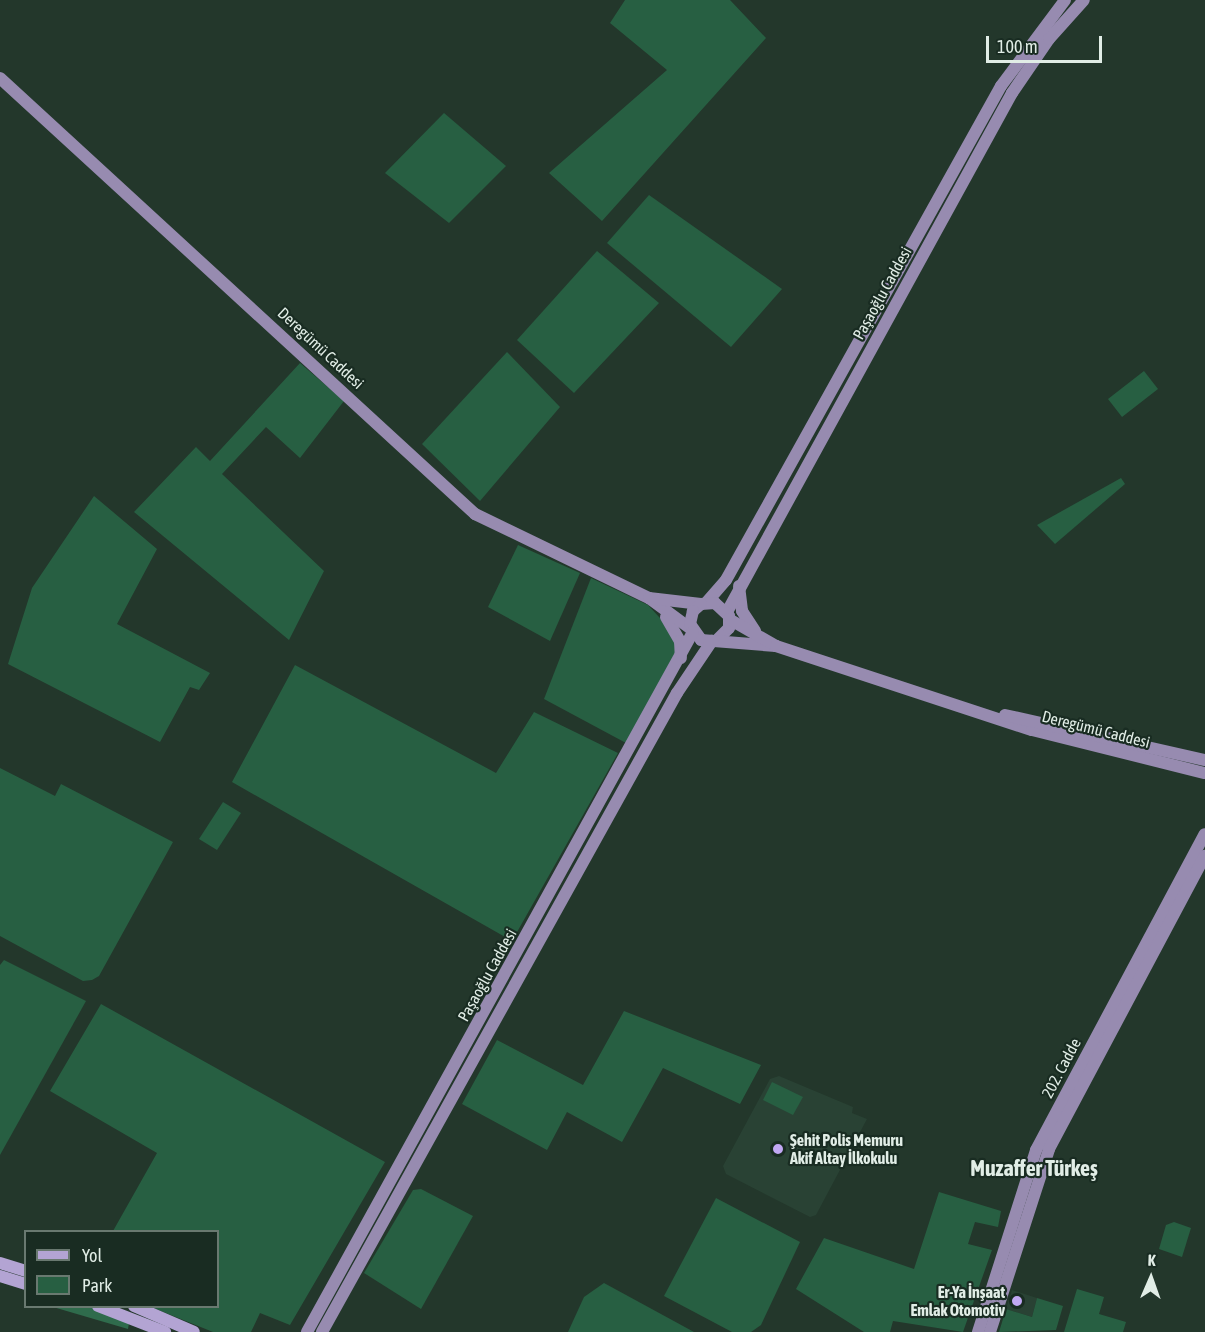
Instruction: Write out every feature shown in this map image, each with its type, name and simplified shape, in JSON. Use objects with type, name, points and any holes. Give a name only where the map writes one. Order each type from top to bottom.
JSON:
[{"type":"main road","points":[[0,1263],[24,1270]]},
{"type":"main road","points":[[0,1276],[24,1283]]},
{"type":"main road","points":[[103,1308],[165,1332]]},
{"type":"main road","points":[[139,1308],[194,1332]]},
{"type":"street","name":"Paşaoğlu Caddesi","points":[[703,604],[726,580],[1000,86],[1065,0]]},
{"type":"street","name":"Paşaoğlu Caddesi","points":[[728,616],[740,584],[1012,93],[1049,39],[1084,0]]},
{"type":"street","name":"Deregümü Caddesi","points":[[0,78],[475,514],[649,598],[659,608],[692,631]]},
{"type":"street","points":[[740,584],[742,611],[757,634]]},
{"type":"street","name":"Deregümü Caddesi","points":[[649,598],[703,604]]},
{"type":"street","points":[[703,604],[721,605],[728,616],[726,634],[715,641],[692,631],[690,618],[703,604]]},
{"type":"street","points":[[659,608],[677,634],[681,658]]},
{"type":"street","name":"Deregümü Caddesi","points":[[728,616],[776,646]]},
{"type":"street","name":"Paşaoğlu Caddesi","points":[[308,1332],[681,658],[692,631]]},
{"type":"street","name":"Paşaoğlu Caddesi","points":[[322,1332],[681,687],[715,641]]},
{"type":"street","name":"Deregümü Caddesi","points":[[715,641],[776,646],[980,713],[1205,773]]},
{"type":"street","name":"Deregümü Caddesi","points":[[980,713],[1043,722],[1205,760]]},
{"type":"street","name":"202. Cadde","points":[[978,1332],[1036,1150],[1205,834]]},
{"type":"street","name":"202. Cadde","points":[[990,1332],[1049,1149],[1205,856]]},
{"type":"shaded area","name":"Şehit Polis Memuru Akif Altay İlkokulu","points":[[779,1076],[853,1107],[852,1113],[867,1119],[816,1215],[810,1217],[726,1174],[723,1166],[770,1079]]},
{"type":"shaded area","points":[[1012,1290],[1037,1298],[1032,1317],[1006,1309]]},
{"type":"green space","points":[[625,0],[730,0],[766,38],[602,221],[549,173],[667,70],[610,23]]},
{"type":"green space","points":[[444,113],[506,166],[449,223],[385,173]]},
{"type":"green space","points":[[649,195],[782,289],[731,347],[607,243]]},
{"type":"green space","points":[[597,251],[659,303],[574,393],[517,340]]},
{"type":"green space","points":[[507,352],[560,407],[480,501],[422,444]]},
{"type":"green space","points":[[300,363],[344,401],[300,458],[266,427],[222,474],[324,571],[289,640],[134,512],[196,447],[210,461]]},
{"type":"green space","points":[[1144,371],[1158,389],[1122,417],[1108,399]]},
{"type":"green space","points":[[1121,478],[1125,484],[1055,544],[1037,525]]},
{"type":"green space","points":[[94,496],[157,549],[117,624],[210,673],[199,690],[190,687],[160,742],[8,664],[32,588]]},
{"type":"green space","points":[[518,545],[580,573],[550,641],[488,607]]},
{"type":"green space","points":[[591,578],[648,605],[672,631],[678,648],[626,743],[544,699]]},
{"type":"green space","points":[[295,665],[496,773],[534,712],[618,753],[512,941],[232,782]]},
{"type":"green space","points":[[0,768],[55,796],[61,784],[173,842],[99,976],[92,980],[83,981],[0,936]]},
{"type":"green space","points":[[223,802],[241,813],[217,850],[199,839]]},
{"type":"green space","points":[[4,960],[86,1001],[0,1155],[0,965]]},
{"type":"green space","points":[[101,1004],[385,1162],[290,1325],[260,1313],[251,1332],[213,1332],[153,1308],[219,1308],[219,1230],[114,1230],[157,1153],[50,1091]]},
{"type":"green space","points":[[624,1011],[761,1065],[740,1104],[663,1068],[622,1142],[567,1112],[547,1150],[462,1104],[497,1040],[583,1085]]},
{"type":"green space","points":[[772,1082],[803,1097],[793,1115],[763,1100]]},
{"type":"green space","points":[[421,1189],[473,1216],[421,1309],[364,1273],[413,1190]]},
{"type":"green space","points":[[939,1192],[1001,1211],[998,1227],[975,1222],[968,1244],[992,1250],[963,1332],[893,1321],[890,1332],[864,1332],[796,1289],[824,1238],[914,1269]]},
{"type":"green space","points":[[716,1198],[800,1242],[761,1325],[751,1332],[732,1332],[664,1296]]},
{"type":"green space","points":[[1174,1222],[1191,1228],[1182,1257],[1159,1249],[1166,1225]]},
{"type":"green space","points":[[604,1283],[694,1332],[568,1332],[584,1297]]},
{"type":"green space","points":[[1077,1289],[1104,1297],[1099,1314],[1126,1322],[1123,1332],[1064,1332]]},
{"type":"green space","points":[[1037,1298],[1063,1306],[1056,1330],[999,1332],[1006,1309],[1032,1317]]},
{"type":"green space","points":[[56,1308],[101,1308],[130,1317],[128,1329]]},
{"type":"place","name":"Şehit Polis Memuru Akif Altay İlkokulu","points":[[778,1149]]},
{"type":"place","name":"Er-Ya İnşaat Emlak Otomotiv","points":[[1017,1301]]},
{"type":"district","name":"Muzaffer Türkeş","points":[[1034,1169]]}]
